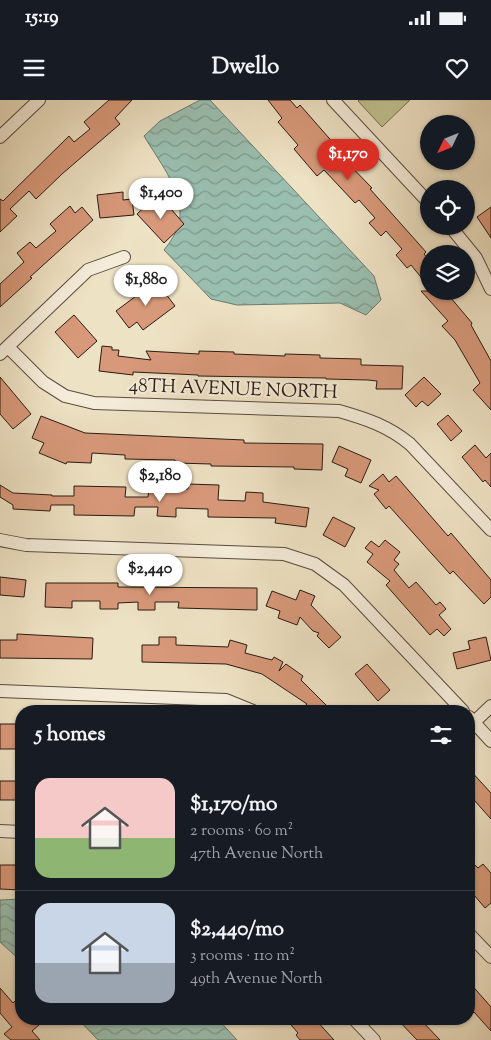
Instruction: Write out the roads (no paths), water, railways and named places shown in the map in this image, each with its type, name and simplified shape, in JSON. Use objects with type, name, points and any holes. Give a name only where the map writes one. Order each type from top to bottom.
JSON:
[{"type":"street","points":[[0,137],[39,100]]},
{"type":"street","points":[[334,100],[420,193]]},
{"type":"street","points":[[457,235],[476,258],[491,289]]},
{"type":"street","points":[[4,351],[88,270],[124,257]]},
{"type":"street","name":"48TH AVENUE NORTH","points":[[4,351],[43,382],[65,396],[94,403],[339,412],[367,419],[395,432],[410,444],[491,530]]},
{"type":"street","points":[[0,540],[26,545],[284,554],[315,564],[344,585],[457,705]]},
{"type":"street","points":[[0,691],[226,700],[238,705]]},
{"type":"street","points":[[475,718],[491,706]]},
{"type":"street","points":[[475,727],[491,741]]},
{"type":"street","points":[[0,831],[15,832]]},
{"type":"street","points":[[475,940],[491,957]]},
{"type":"street","points":[[360,1025],[374,1040]]},
{"type":"water","points":[[200,100],[210,100],[374,276],[381,300],[366,315],[340,303],[237,305],[211,299],[164,250],[173,238],[179,225],[179,205],[177,194],[167,174],[144,136],[160,121]]},
{"type":"water","points":[[15,899],[15,956],[0,942],[0,900]]},
{"type":"water","points":[[84,1025],[223,1025],[237,1040],[98,1040]]}]
